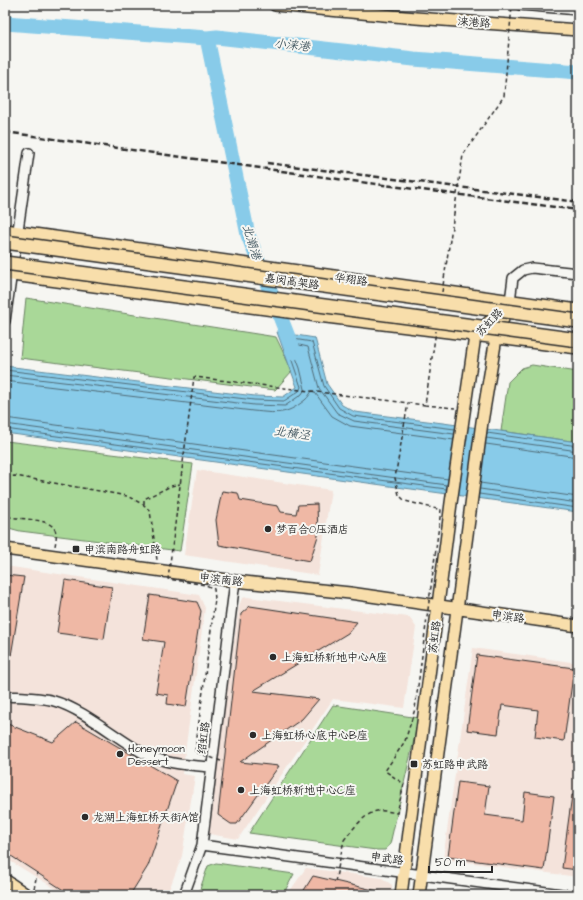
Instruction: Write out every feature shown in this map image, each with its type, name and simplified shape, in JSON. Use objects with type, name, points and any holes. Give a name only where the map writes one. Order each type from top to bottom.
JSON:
[{"type":"highway","name":"嘉闵高架路","points":[[5,242],[578,321]]},
{"type":"highway","name":"嘉闵高架路","points":[[5,263],[578,340]]},
{"type":"main road","name":"涞港路","points":[[275,5],[416,18],[578,30]]},
{"type":"main road","name":"华翔路","points":[[5,230],[578,310]]},
{"type":"main road","points":[[8,275],[310,315],[578,348]]},
{"type":"main road","name":"苏虹路","points":[[401,895],[451,503],[475,336],[510,301]]},
{"type":"main road","name":"苏虹路","points":[[419,895],[482,422],[496,338],[510,301]]},
{"type":"main road","name":"申滨南路","points":[[5,549],[235,581],[350,593],[438,606]]},
{"type":"main road","name":"申滨路","points":[[438,606],[578,626]]},
{"type":"main road","points":[[5,880],[27,895]]},
{"type":"street","points":[[520,5],[578,10]]},
{"type":"street","points":[[5,321],[8,275],[17,232],[29,153]]},
{"type":"street","points":[[510,301],[513,278],[523,270],[532,268],[578,273]]},
{"type":"street","name":"绍虹路","points":[[184,895],[202,845],[235,581]]},
{"type":"street","points":[[5,696],[54,701],[75,711],[144,753],[165,762],[211,767]]},
{"type":"street","name":"申武路","points":[[202,845],[569,895]]},
{"type":"path","points":[[442,295],[463,155],[504,96],[512,5]]},
{"type":"path","points":[[425,405],[437,327]]},
{"type":"path","points":[[221,761],[195,752],[215,599],[214,589],[206,585],[168,579],[194,377],[445,407]]},
{"type":"path","points":[[335,882],[344,840],[351,830],[366,817],[376,811],[397,813],[404,784],[385,771],[405,741],[415,709],[441,510],[405,501],[399,495],[395,478],[408,403]]},
{"type":"path","points":[[5,500],[8,476],[127,496],[144,505],[150,511],[158,570]]},
{"type":"path","points":[[144,505],[144,499],[171,486],[180,484]]},
{"type":"path","points":[[5,509],[10,517],[46,522],[54,527],[56,534],[54,556]]},
{"type":"path","points":[[33,895],[37,873]]},
{"type":"shaded area","points":[[197,470],[331,490],[318,575],[184,555]]},
{"type":"shaded area","points":[[5,566],[199,595],[205,608],[182,774],[195,776],[182,856],[167,895],[66,895],[5,858]]},
{"type":"shaded area","points":[[247,597],[409,617],[416,627],[404,708],[333,699],[238,839],[209,834],[207,828],[239,606],[242,598]]},
{"type":"shaded area","points":[[473,648],[578,663],[578,877],[443,859]]},
{"type":"shaded area","points":[[306,868],[382,878],[392,885],[392,895],[287,895]]},
{"type":"green space","points":[[26,298],[276,337],[292,371],[275,390],[20,358]]},
{"type":"green space","points":[[532,365],[578,372],[578,442],[501,431],[508,382],[522,368]]},
{"type":"green space","points":[[6,441],[193,464],[180,551],[20,531],[5,527]]},
{"type":"green space","points":[[333,705],[419,718],[390,844],[385,850],[249,833]]},
{"type":"green space","points":[[216,863],[294,874],[286,889],[286,895],[198,895],[208,866]]},
{"type":"water","name":"北横泾","points":[[277,332],[315,338],[327,384],[342,405],[355,412],[578,442],[578,512],[5,433],[5,366],[255,396],[283,397],[297,387]]},
{"type":"building","name":"梦百合0压酒店","points":[[222,491],[238,493],[240,500],[278,506],[281,512],[296,514],[298,505],[317,504],[318,536],[310,561],[219,545],[216,520]]},
{"type":"building","points":[[5,575],[24,577],[11,656],[5,656]]},
{"type":"building","points":[[65,580],[112,587],[104,639],[57,633]]},
{"type":"building","points":[[150,595],[197,602],[201,611],[186,707],[167,704],[168,695],[156,693],[164,642],[143,639]]},
{"type":"building","points":[[250,606],[357,622],[348,633],[253,691],[319,699],[302,719],[240,762],[279,766],[237,824],[231,824],[218,815],[241,614]]},
{"type":"building","points":[[477,655],[574,668],[564,741],[535,737],[538,710],[502,705],[498,734],[467,730]]},
{"type":"building","name":"龙湖上海虹桥天街A馆","points":[[76,722],[177,781],[148,866],[130,895],[71,895],[5,852],[5,723],[53,742]]},
{"type":"building","points":[[458,782],[489,786],[485,815],[522,820],[525,792],[554,796],[544,870],[448,857]]},
{"type":"building","points":[[572,795],[578,796],[578,870],[562,868]]},
{"type":"building","points":[[313,876],[382,892],[381,895],[301,895]]},
{"type":"waterway","name":"小涞港","points":[[5,23],[207,38],[217,37],[414,59],[578,72]]},
{"type":"waterway","name":"北潮港","points":[[207,38],[248,235],[294,352]]},
{"type":"railway","points":[[5,132],[345,180],[578,210]]},
{"type":"railway","points":[[267,163],[578,202]]},
{"type":"place","name":"梦百合0压酒店","points":[[268,529]]},
{"type":"place","name":"申滨南路舟虹路","points":[[76,549]]},
{"type":"place","name":"上海虹桥新地中心A座","points":[[273,657]]},
{"type":"place","name":"上海虹桥心底中心B座","points":[[253,735]]},
{"type":"place","name":"Honeymoon Dessert","points":[[120,754]]},
{"type":"place","name":"苏虹路申武路","points":[[414,764]]},
{"type":"place","name":"上海虹桥新地中心C座","points":[[241,790]]},
{"type":"place","name":"龙湖上海虹桥天街A馆","points":[[85,817]]}]
